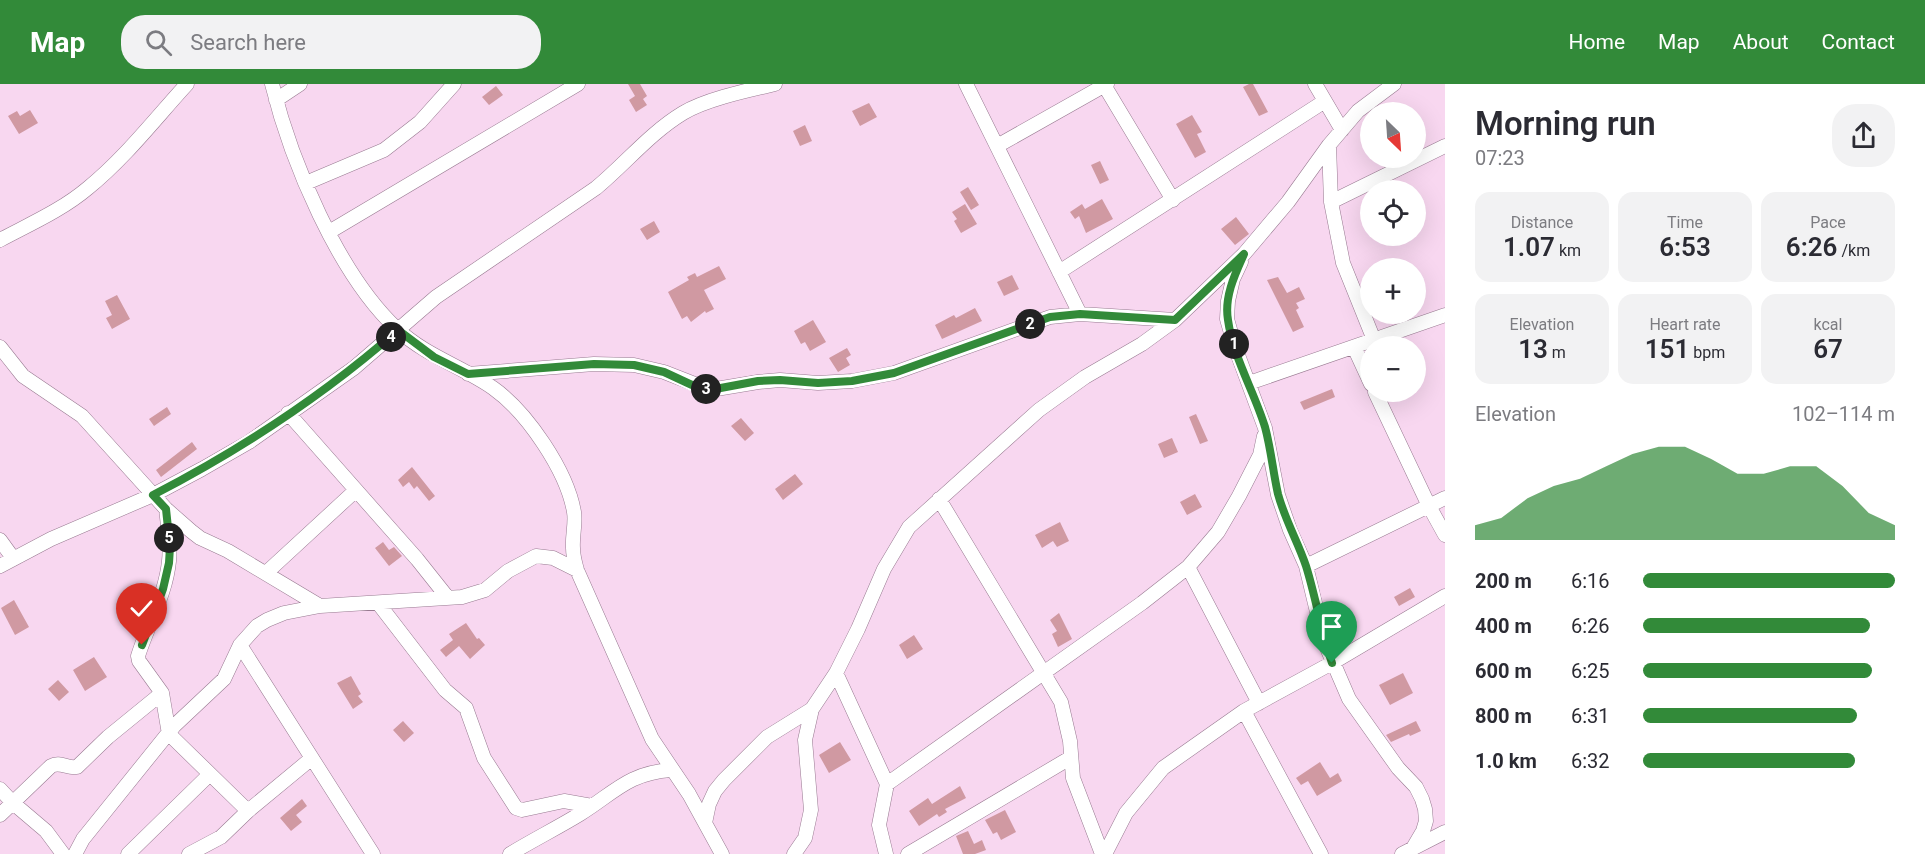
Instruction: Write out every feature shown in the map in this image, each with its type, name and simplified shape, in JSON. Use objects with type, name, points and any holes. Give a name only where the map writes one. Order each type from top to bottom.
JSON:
[{"type":"street","points":[[0,240],[59,208],[87,189],[106,172],[187,84]]},
{"type":"street","points":[[272,84],[306,183],[329,232],[372,304],[398,330],[434,357],[494,389],[523,416],[549,452],[570,495],[574,514],[573,547],[577,570],[652,739],[688,794],[722,854]]},
{"type":"street","points":[[276,100],[300,84]]},
{"type":"street","points":[[306,183],[384,150],[420,122],[454,84]]},
{"type":"street","points":[[329,232],[578,84]]},
{"type":"street","points":[[0,566],[51,539],[153,495],[249,442],[354,368],[436,297],[596,188],[619,170],[656,133],[684,112],[719,99],[776,84]]},
{"type":"street","points":[[966,84],[1080,314]]},
{"type":"street","points":[[1315,84],[1342,130]]},
{"type":"street","points":[[794,854],[805,838],[811,810],[806,740],[812,709],[836,673],[884,569],[909,527],[1039,410],[1085,377],[1142,344],[1175,320],[1244,254],[1288,202],[1329,145],[1358,111],[1394,84]]},
{"type":"street","points":[[997,146],[1105,85],[1173,200]]},
{"type":"street","points":[[1059,272],[1325,101]]},
{"type":"street","points":[[1329,145],[1331,202],[1343,263],[1372,336]]},
{"type":"street","points":[[1331,202],[1445,146]]},
{"type":"street","points":[[1244,254],[1233,279],[1227,319],[1265,428],[1278,495],[1306,566],[1324,641],[1332,663],[1348,699],[1398,768],[1416,787],[1422,799],[1426,821],[1423,831],[1407,851]]},
{"type":"street","points":[[468,374],[594,364],[634,365],[664,372],[692,385],[710,390],[758,381],[818,383],[852,381],[894,373],[1050,317],[1080,314],[1175,320]]},
{"type":"street","points":[[1385,336],[1445,315]]},
{"type":"street","points":[[1249,383],[1360,345]]},
{"type":"street","points":[[0,347],[23,376],[82,416],[166,509],[200,538],[228,550],[320,606]]},
{"type":"street","points":[[1354,347],[1360,360]]},
{"type":"street","points":[[1380,402],[1445,535]]},
{"type":"street","points":[[288,413],[417,559],[447,598]]},
{"type":"street","points":[[887,784],[1142,603],[1188,567],[1218,532],[1239,496],[1260,455],[1265,428]]},
{"type":"street","points":[[266,573],[355,491]]},
{"type":"street","points":[[1306,566],[1445,498]]},
{"type":"street","points":[[939,499],[1061,702],[1066,718],[1073,778],[1104,854]]},
{"type":"street","points":[[166,509],[170,547],[169,563],[163,589],[138,656],[142,666],[162,693],[168,734],[248,811]]},
{"type":"street","points":[[0,540],[13,558]]},
{"type":"street","points":[[75,854],[96,823],[168,734],[224,679],[240,645],[257,626],[267,620],[284,613],[320,606],[462,597],[485,590],[515,566],[536,556],[553,558],[577,570]]},
{"type":"street","points":[[1188,567],[1259,703]]},
{"type":"street","points":[[1104,854],[1126,813],[1163,768],[1244,711],[1332,663],[1445,596]]},
{"type":"street","points":[[378,603],[445,690],[466,708],[484,758],[516,807],[522,810],[564,801],[592,806]]},
{"type":"street","points":[[240,645],[373,854]]},
{"type":"street","points":[[836,673],[887,784],[879,825],[886,854]]},
{"type":"street","points":[[0,815],[55,764],[73,768],[77,766],[108,737],[162,693]]},
{"type":"street","points":[[705,823],[709,804],[715,791],[724,780],[767,736],[812,709]]},
{"type":"street","points":[[1244,711],[1320,854]]},
{"type":"street","points":[[189,854],[221,837],[248,811],[312,758]]},
{"type":"street","points":[[908,854],[1071,758]]},
{"type":"street","points":[[510,854],[592,806],[629,780],[651,772],[671,770]]},
{"type":"street","points":[[128,854],[210,774]]},
{"type":"street","points":[[0,789],[46,831],[63,854]]},
{"type":"street","points":[[1407,851],[1445,832]]},
{"type":"building","points":[[628,84],[640,84],[647,96],[643,99],[647,105],[636,112],[629,100],[635,96]]},
{"type":"building","points":[[1253,84],[1268,112],[1259,116],[1243,87]]},
{"type":"building","points":[[496,86],[503,95],[489,105],[482,97]]},
{"type":"building","points":[[869,103],[877,117],[860,126],[852,111]]},
{"type":"building","points":[[30,110],[38,123],[19,134],[8,116],[17,111],[20,116]]},
{"type":"building","points":[[1192,115],[1202,132],[1197,134],[1206,152],[1195,158],[1176,124]]},
{"type":"building","points":[[805,125],[812,141],[800,146],[793,131]]},
{"type":"building","points":[[1100,161],[1109,180],[1100,184],[1091,165]]},
{"type":"building","points":[[968,187],[979,205],[971,210],[960,192]]},
{"type":"building","points":[[1102,199],[1113,219],[1086,233],[1079,216],[1075,219],[1070,212],[1082,204],[1085,209]]},
{"type":"building","points":[[965,204],[977,224],[961,233],[954,221],[957,219],[952,212]]},
{"type":"building","points":[[1236,217],[1249,234],[1235,245],[1221,229]]},
{"type":"building","points":[[654,221],[660,232],[647,240],[640,229]]},
{"type":"building","points":[[719,266],[726,279],[704,290],[714,309],[706,313],[705,311],[691,322],[687,316],[682,319],[668,292],[689,280],[687,277],[695,273],[697,277]]},
{"type":"building","points":[[1012,275],[1019,289],[1004,296],[997,282]]},
{"type":"building","points":[[1278,277],[1287,293],[1299,287],[1305,299],[1296,303],[1299,308],[1296,310],[1304,327],[1293,332],[1267,280]]},
{"type":"building","points":[[117,295],[130,319],[112,329],[106,318],[112,315],[105,301]]},
{"type":"building","points":[[975,308],[982,321],[942,339],[935,325]]},
{"type":"building","points":[[813,320],[826,342],[810,351],[805,342],[801,344],[794,331]]},
{"type":"building","points":[[847,348],[851,355],[846,358],[850,365],[838,372],[829,358]]},
{"type":"building","points":[[1332,389],[1335,397],[1304,410],[1300,402]]},
{"type":"building","points":[[167,407],[171,414],[154,426],[149,419]]},
{"type":"building","points":[[1196,414],[1208,441],[1200,444],[1189,417]]},
{"type":"building","points":[[741,418],[754,433],[745,441],[731,426]]},
{"type":"building","points":[[1172,438],[1178,452],[1164,458],[1158,444]]},
{"type":"building","points":[[192,442],[197,449],[161,477],[156,470]]},
{"type":"building","points":[[412,467],[435,496],[429,501],[417,486],[414,489],[409,482],[403,487],[398,480]]},
{"type":"building","points":[[795,474],[803,484],[783,500],[775,489]]},
{"type":"building","points":[[1195,494],[1202,507],[1187,515],[1180,502]]},
{"type":"building","points":[[1060,522],[1069,541],[1057,547],[1053,541],[1042,548],[1035,535]]},
{"type":"building","points":[[383,542],[389,550],[394,547],[402,556],[389,566],[375,548]]},
{"type":"building","points":[[1410,588],[1415,597],[1399,606],[1394,597]]},
{"type":"building","points":[[14,600],[29,627],[15,635],[1,608]]},
{"type":"building","points":[[1059,613],[1072,639],[1058,647],[1052,634],[1057,631],[1050,620]]},
{"type":"building","points":[[466,623],[477,639],[479,638],[485,645],[470,659],[459,646],[446,657],[440,650],[453,640],[449,634]]},
{"type":"building","points":[[914,635],[923,649],[907,659],[899,645]]},
{"type":"building","points":[[94,657],[107,677],[85,691],[73,670]]},
{"type":"building","points":[[1403,673],[1413,693],[1390,705],[1379,685]]},
{"type":"building","points":[[351,676],[361,694],[358,696],[363,702],[353,709],[337,683]]},
{"type":"building","points":[[58,680],[69,692],[59,701],[48,689]]},
{"type":"building","points":[[403,721],[414,733],[404,742],[393,730]]},
{"type":"building","points":[[1416,721],[1421,731],[1391,742],[1386,735]]},
{"type":"building","points":[[840,742],[851,760],[829,773],[819,755]]},
{"type":"building","points":[[1320,762],[1330,778],[1338,773],[1342,781],[1317,796],[1308,781],[1301,785],[1296,778]]},
{"type":"building","points":[[960,786],[966,798],[945,809],[947,812],[939,817],[937,814],[919,826],[909,811],[928,798],[932,804]]},
{"type":"building","points":[[302,799],[307,806],[296,815],[302,822],[291,831],[280,818]]},
{"type":"building","points":[[1005,810],[1016,832],[1001,840],[997,832],[993,834],[985,820]]},
{"type":"building","points":[[968,831],[974,844],[982,840],[986,850],[975,854],[963,854],[956,836]]},
{"type":"route","points":[[142,645],[163,589],[169,563],[170,547],[166,509],[153,495],[249,442],[354,368],[398,330],[434,357],[468,374],[594,364],[634,365],[664,372],[692,385],[710,390],[732,388],[758,381],[818,383],[852,381],[894,373],[1050,317],[1080,314],[1175,320],[1244,254],[1233,279],[1227,319],[1265,428],[1278,495],[1306,566],[1324,641],[1332,663]]}]
